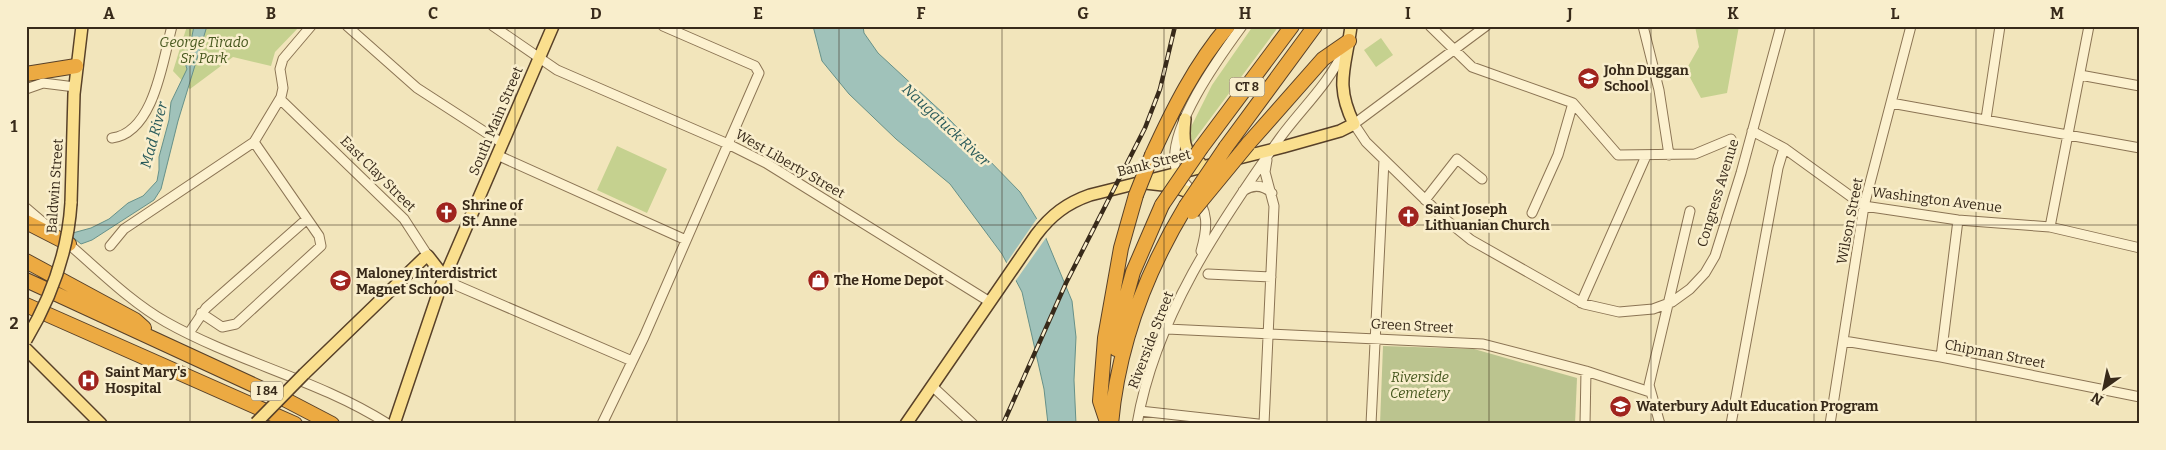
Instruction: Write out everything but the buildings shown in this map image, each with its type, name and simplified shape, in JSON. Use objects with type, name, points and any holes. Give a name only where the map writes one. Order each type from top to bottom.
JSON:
[{"type":"highway","points":[[1108,423],[1100,401],[1105,338],[1121,248],[1136,189],[1180,96],[1202,60],[1228,26]]},
{"type":"highway","name":"CT 8","points":[[1108,423],[1123,308],[1133,272],[1162,205],[1201,148],[1292,26]]},
{"type":"highway","name":"CT 8","points":[[1189,209],[1226,147],[1315,26]]},
{"type":"highway","points":[[1108,423],[1122,356],[1148,279],[1189,209],[1323,59],[1349,41]]},
{"type":"highway","points":[[26,74],[76,66]]},
{"type":"highway","points":[[26,222],[69,244]]},
{"type":"highway","points":[[26,261],[134,320],[157,341]]},
{"type":"highway","name":"I 84","points":[[26,280],[286,400],[332,424]]},
{"type":"highway","name":"I 84","points":[[26,305],[295,424]]},
{"type":"main road","name":"Baldwin Street","points":[[26,340],[47,301],[59,269],[67,234],[71,203],[76,66],[82,26]]},
{"type":"main road","name":"South Main Street","points":[[394,424],[445,278],[553,26]]},
{"type":"main road","points":[[1349,41],[1351,26]]},
{"type":"main road","points":[[1349,41],[1360,26]]},
{"type":"main road","name":"Congress Avenue","points":[[1349,41],[1342,90],[1345,105],[1354,124]]},
{"type":"main road","points":[[1185,119],[1184,138],[1188,154],[1194,160],[1209,165]]},
{"type":"main road","name":"Bank Street","points":[[906,424],[1044,225],[1059,210],[1074,202],[1136,189],[1178,172],[1270,154],[1340,131],[1354,124]]},
{"type":"main road","points":[[1136,189],[1172,186],[1194,194]]},
{"type":"main road","points":[[255,424],[304,374],[428,256]]},
{"type":"main road","name":"East Clay Street","points":[[428,256],[445,278]]},
{"type":"main road","points":[[26,349],[101,424]]},
{"type":"street","points":[[112,138],[129,133],[148,109],[172,26]]},
{"type":"street","points":[[110,246],[124,230],[254,142],[280,99],[283,88],[280,68],[283,59],[311,26]]},
{"type":"street","points":[[347,26],[417,88],[502,143]]},
{"type":"street","name":"West Liberty Street","points":[[494,26],[561,72],[728,144],[798,181],[990,302]]},
{"type":"street","points":[[602,424],[632,361],[759,75],[759,69],[663,26]]},
{"type":"street","points":[[1178,172],[1175,158],[1185,119],[1202,83],[1242,26]]},
{"type":"street","points":[[1430,26],[1464,62],[1476,70],[1573,103],[1616,154],[1646,156],[1700,153],[1731,138]]},
{"type":"street","name":"Bank Street","points":[[1354,124],[1486,26]]},
{"type":"street","points":[[1643,26],[1659,90],[1669,155]]},
{"type":"street","name":"Congress Avenue","points":[[1354,124],[1362,137],[1384,160],[1452,226],[1471,240],[1581,302],[1605,310],[1647,311],[1668,303],[1696,284],[1715,256],[1727,223],[1780,26]]},
{"type":"street","name":"Wilson Street","points":[[1830,424],[1864,206],[1911,26]]},
{"type":"street","points":[[1986,119],[2000,26]]},
{"type":"street","points":[[2050,228],[2070,134],[2089,26]]},
{"type":"street","name":"Riverside Street","points":[[1137,424],[1152,368],[1167,329],[1196,268],[1241,192],[1333,72],[1349,41]]},
{"type":"street","points":[[2080,75],[2140,86]]},
{"type":"street","points":[[26,89],[43,83],[75,87]]},
{"type":"street","name":"East Clay Street","points":[[280,99],[404,220],[428,256]]},
{"type":"street","points":[[1532,213],[1558,155],[1573,103]]},
{"type":"street","points":[[1892,103],[2140,148]]},
{"type":"street","name":"Washington Avenue","points":[[1752,131],[1784,148],[1864,206],[1958,220],[2050,228],[2140,248]]},
{"type":"street","points":[[201,314],[222,327],[236,324],[321,246],[321,240],[254,142]]},
{"type":"street","points":[[1731,424],[1778,168],[1784,148]]},
{"type":"street","points":[[1264,424],[1274,206],[1266,172],[1270,154]]},
{"type":"street","points":[[497,156],[686,240]]},
{"type":"street","points":[[1581,302],[1646,156]]},
{"type":"street","points":[[1425,200],[1457,159],[1482,179]]},
{"type":"street","points":[[1372,424],[1384,160]]},
{"type":"street","name":"Riverside Street","points":[[1178,172],[1203,207],[1207,225],[1196,268]]},
{"type":"street","points":[[1241,192],[1254,186],[1261,186],[1272,193]]},
{"type":"street","points":[[26,208],[146,309],[164,321],[336,395],[388,424]]},
{"type":"street","points":[[1660,424],[1649,385],[1690,211]]},
{"type":"street","points":[[189,333],[201,314],[307,219]]},
{"type":"street","points":[[1941,357],[1958,220]]},
{"type":"street","points":[[1208,274],[1271,277]]},
{"type":"street","points":[[445,278],[632,361]]},
{"type":"street","name":"Green Street","points":[[1167,329],[1376,337],[1483,344],[1586,371],[1650,392]]},
{"type":"street","name":"Chipman Street","points":[[1844,341],[1941,357],[2140,397]]},
{"type":"street","points":[[1585,424],[1586,371]]},
{"type":"street","points":[[932,386],[973,424]]},
{"type":"street","points":[[1140,411],[1258,424]]},
{"type":"green space","name":"George Tirado Sr. Park","points":[[187,26],[300,26],[275,52],[271,66],[233,57],[190,89],[173,71]]},
{"type":"green space","points":[[1253,26],[1279,26],[1192,143],[1190,129],[1212,85]]},
{"type":"green space","points":[[1695,26],[1739,26],[1727,93],[1701,98],[1686,70],[1699,47]]},
{"type":"green space","points":[[1381,38],[1393,55],[1376,67],[1364,50]]},
{"type":"green space","points":[[617,146],[667,169],[647,213],[597,190]]},
{"type":"green space","name":"Riverside Cemetery","points":[[1383,346],[1474,349],[1577,378],[1575,424],[1380,424]]},
{"type":"water","points":[[194,26],[207,26],[178,121],[161,189],[154,200],[92,240],[81,244],[69,234],[91,228],[109,219],[128,203],[143,196],[157,181],[159,157],[169,120],[171,102],[187,69],[184,60],[190,46]]},
{"type":"water","name":"Naugatuck River","points":[[813,26],[863,26],[864,33],[878,53],[945,115],[1020,192],[1040,224],[1072,301],[1076,337],[1074,380],[1076,424],[1048,424],[1044,389],[1022,292],[1002,254],[950,184],[896,139],[849,94],[822,61]]},
{"type":"pier","points":[[1038,217],[1048,235],[1014,283],[1005,265]]},
{"type":"railway","points":[[1003,424],[1066,283],[1145,128],[1160,89],[1175,26]]},
{"type":"place","name":"John Duggan School","points":[[1588,78]]},
{"type":"place","name":"Shrine of St. Anne","points":[[446,213]]},
{"type":"place","name":"Saint Joseph Lithuanian Church","points":[[1409,217]]},
{"type":"place","name":"The Home Depot","points":[[818,280]]},
{"type":"place","name":"Maloney Interdistrict Magnet School","points":[[340,281]]},
{"type":"place","name":"Saint Mary's Hospital","points":[[89,380]]},
{"type":"place","name":"Waterbury Adult Education Program","points":[[1620,406]]},
{"type":"water label","name":"Mad River","points":[[154,135]]}]
